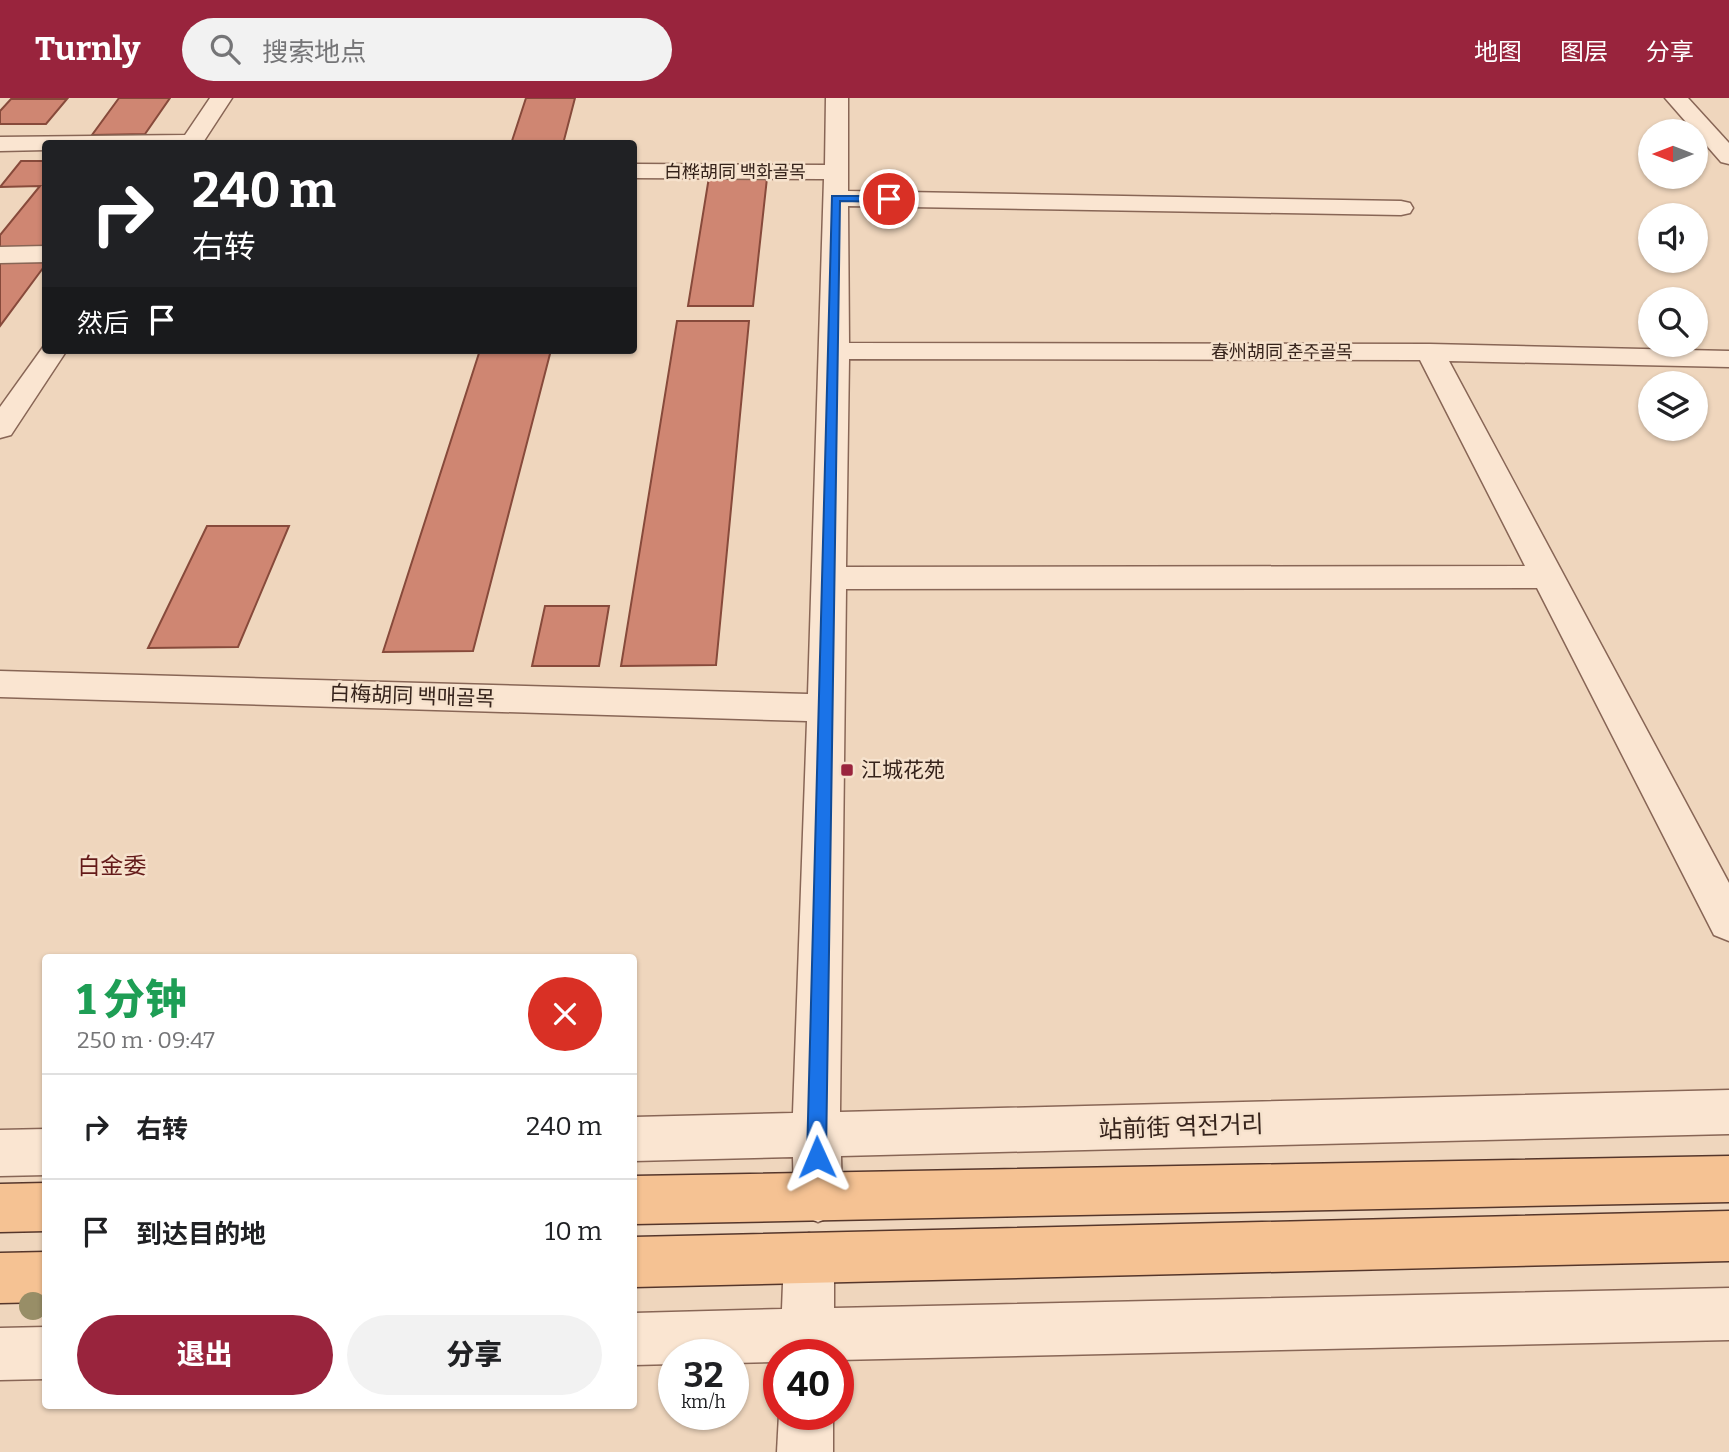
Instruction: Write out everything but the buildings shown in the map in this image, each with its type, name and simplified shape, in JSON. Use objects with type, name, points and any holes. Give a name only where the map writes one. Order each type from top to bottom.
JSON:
[{"type":"main road","points":[[637,1200],[1729,1179]]},
{"type":"main road","points":[[0,1208],[42,1207]]},
{"type":"main road","points":[[637,1262],[1729,1236]]},
{"type":"main road","points":[[0,1278],[42,1276]]},
{"type":"street","points":[[192,140],[221,98]]},
{"type":"street","points":[[818,1198],[816,1136],[835,351],[837,98]]},
{"type":"street","points":[[1676,98],[1729,157]]},
{"type":"street","points":[[0,144],[42,144]]},
{"type":"street","name":"白桦胡同 백화골목","points":[[637,172],[836,185],[1401,208]]},
{"type":"street","points":[[0,255],[42,254]]},
{"type":"street","name":"春州胡同 춘주골목","points":[[835,351],[1430,352],[1729,359]]},
{"type":"street","points":[[1430,352],[1729,923]]},
{"type":"street","points":[[0,429],[50,354]]},
{"type":"street","points":[[828,578],[1548,577]]},
{"type":"street","name":"白梅胡同 백매골목","points":[[0,684],[825,708]]},
{"type":"street","name":"站前街 역전거리","points":[[637,1139],[1729,1112]]},
{"type":"street","points":[[0,1153],[42,1152]]},
{"type":"street","points":[[808,1339],[809,1258]]},
{"type":"street","points":[[854,1343],[1729,1314]]},
{"type":"street","points":[[637,1339],[763,1343]]},
{"type":"street","points":[[0,1354],[42,1353]]},
{"type":"street","points":[[805,1452],[806,1430]]},
{"type":"place","name":"江城花苑","points":[[847,770]]},
{"type":"district","name":"白金委","points":[[112,866]]},
{"type":"route","points":[[817,1157],[824,735],[835,351],[835,198],[889,199]]}]
